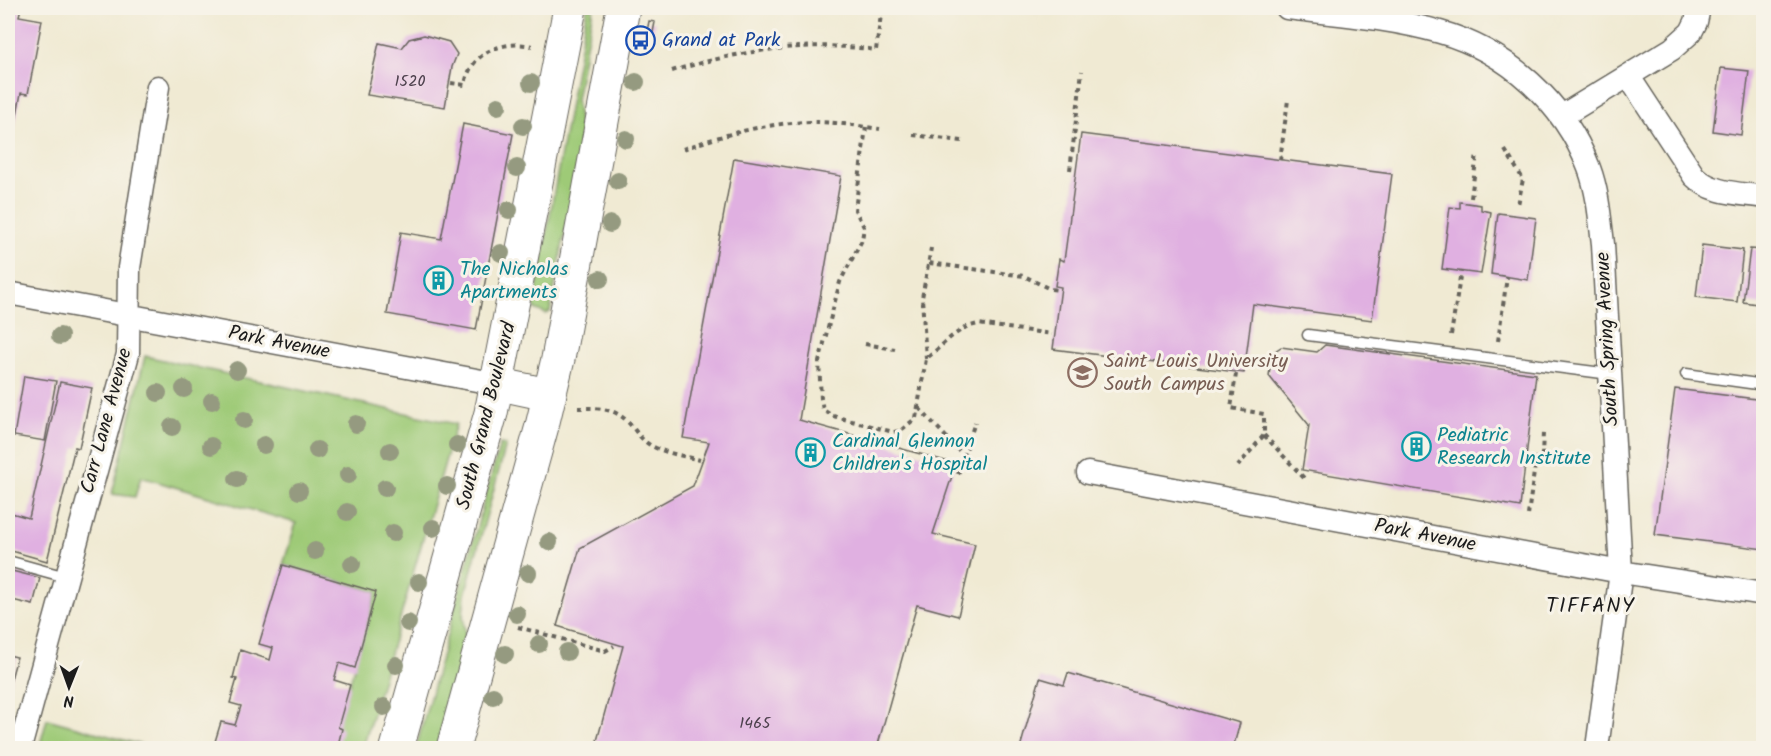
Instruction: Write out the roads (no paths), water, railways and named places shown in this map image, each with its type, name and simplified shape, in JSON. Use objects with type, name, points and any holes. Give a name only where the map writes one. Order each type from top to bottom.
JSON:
[{"type":"main road","name":"South Grand Boulevard","points":[[397,748],[498,384],[570,8]]},
{"type":"main road","points":[[453,748],[564,401],[566,319],[622,8]]},
{"type":"street","name":"South Spring Avenue","points":[[1287,8],[1396,22],[1441,32],[1482,48],[1512,66],[1536,87],[1562,116],[1577,141],[1589,169],[1598,202],[1603,244],[1621,572],[1597,748]]},
{"type":"street","points":[[1562,116],[1629,77],[1684,39],[1696,22],[1699,8]]},
{"type":"street","points":[[1629,77],[1701,184],[1724,191],[1764,197]]},
{"type":"street","name":"Carr Lane Avenue","points":[[20,748],[128,354],[129,268],[158,87]]},
{"type":"street","name":"Park Avenue","points":[[8,293],[498,384],[564,401]]},
{"type":"street","name":"Park Avenue","points":[[1088,473],[1621,572],[1764,594]]},
{"type":"lane","points":[[1308,335],[1610,374]]},
{"type":"lane","points":[[1686,374],[1764,385]]},
{"type":"lane","points":[[8,561],[66,577]]},
{"type":"place","name":"Grand at Park","points":[[641,41]]},
{"type":"place","name":"The Nicholas Apartments","points":[[439,281]]},
{"type":"place","name":"Saint Louis University South Campus","points":[[1083,373]]},
{"type":"place","name":"Pediatric Research Institute","points":[[1416,447]]},
{"type":"place","name":"Cardinal Glennon Children's Hospital","points":[[811,453]]},
{"type":"district","name":"TIFFANY","points":[[1591,606]]}]
